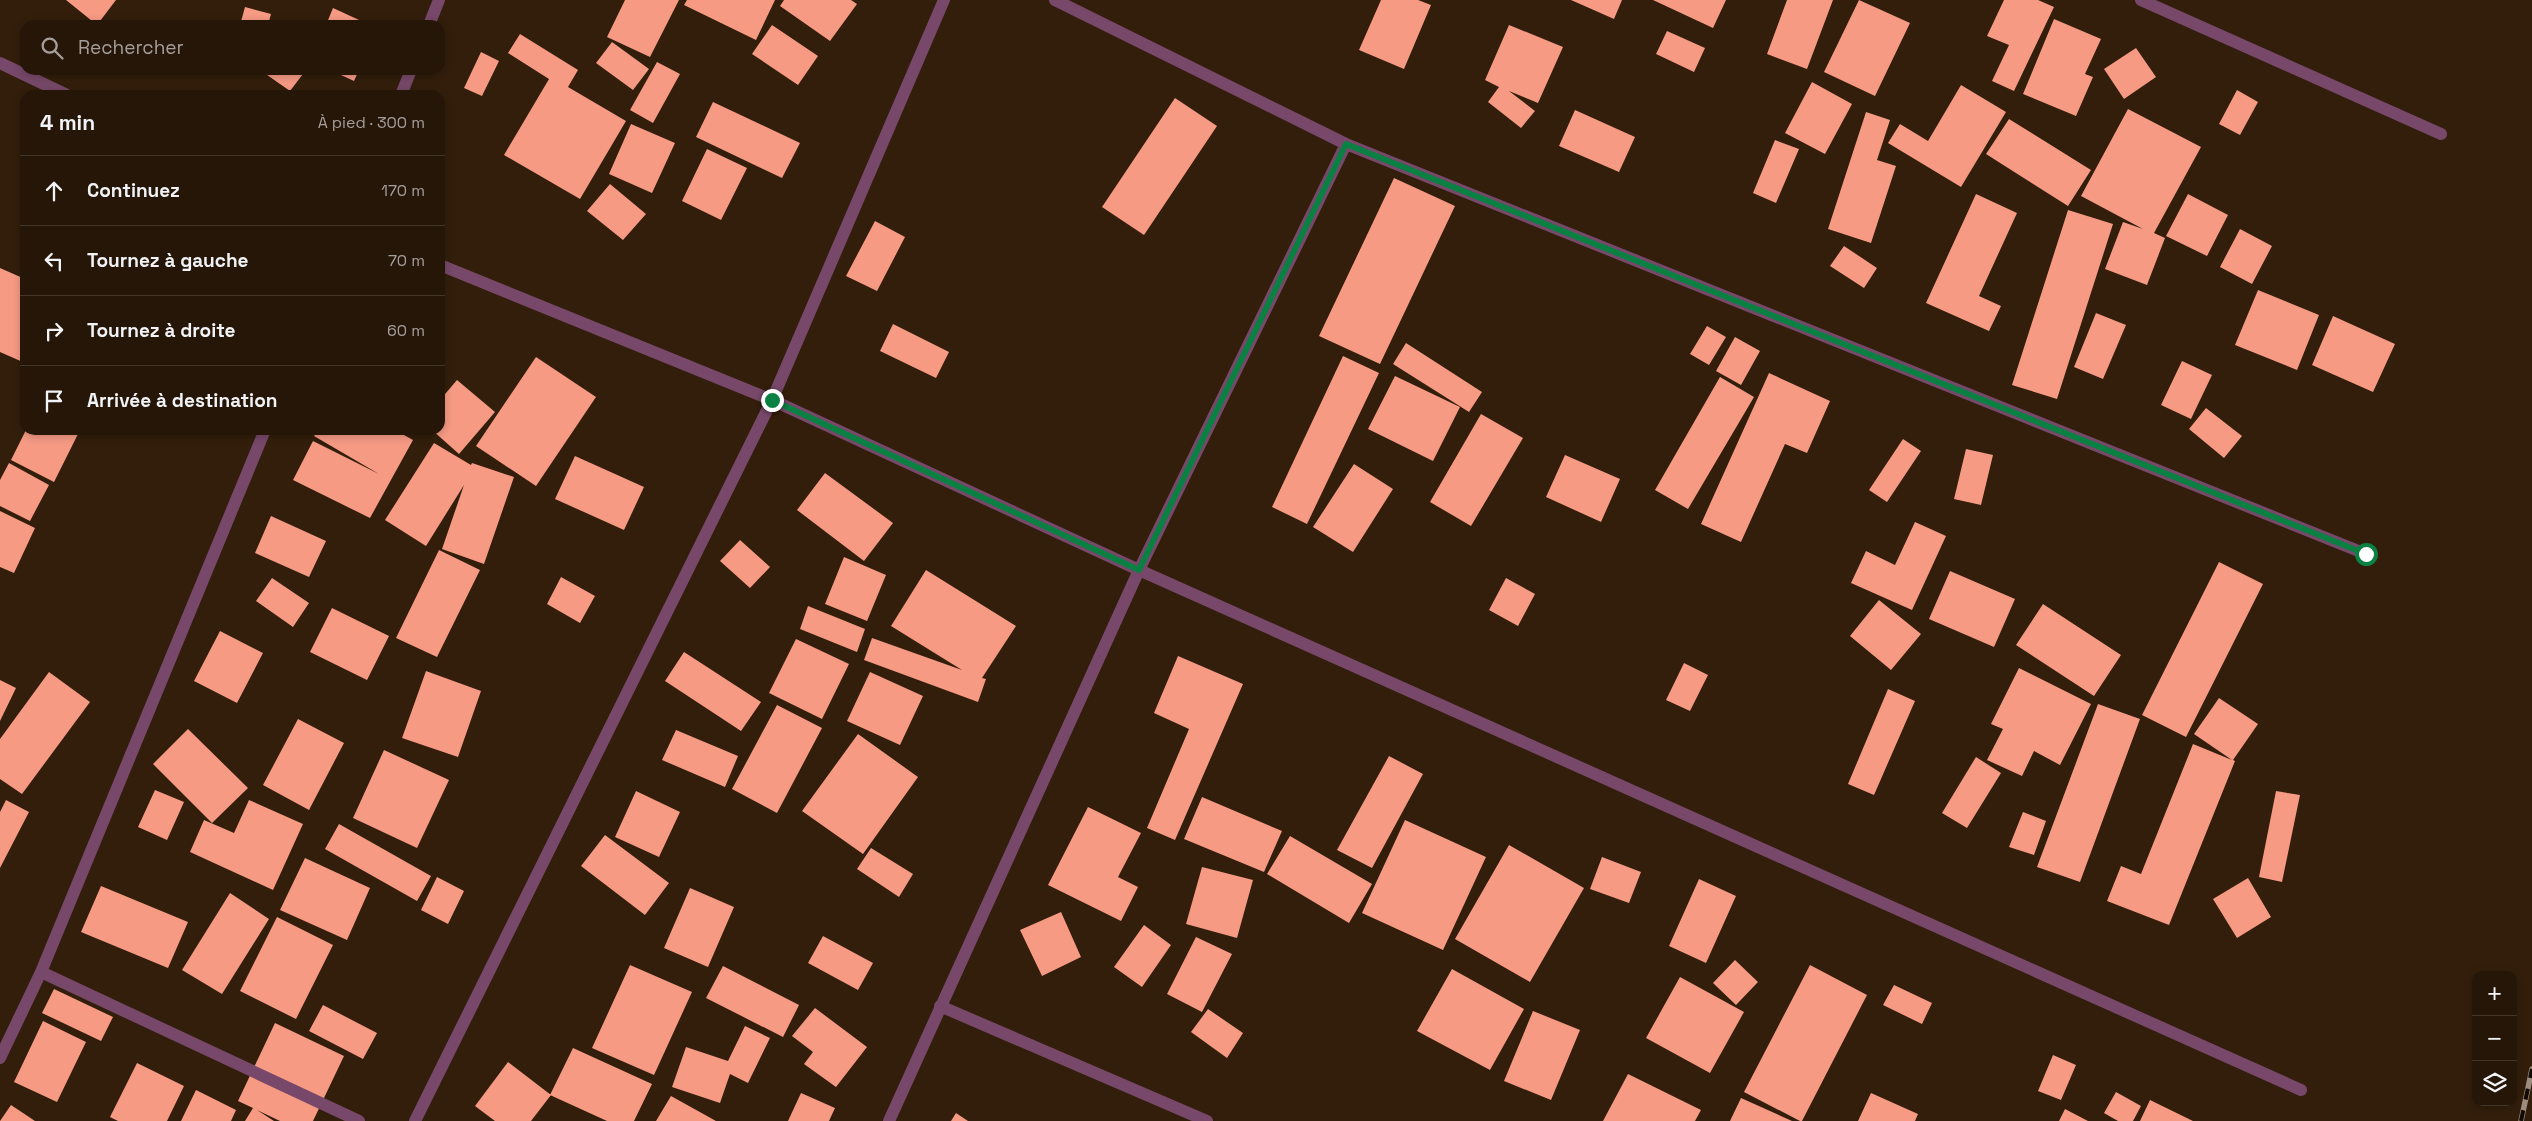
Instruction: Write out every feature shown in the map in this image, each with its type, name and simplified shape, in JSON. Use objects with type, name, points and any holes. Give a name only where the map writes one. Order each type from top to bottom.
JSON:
[{"type":"street","points":[[431,20],[439,0]]},
{"type":"street","points":[[415,1121],[772,400],[944,0]]},
{"type":"street","points":[[1055,0],[1346,144],[2366,554]]},
{"type":"street","points":[[2142,0],[2441,134]]},
{"type":"street","points":[[0,63],[20,72]]},
{"type":"street","points":[[26,75],[57,90]]},
{"type":"street","points":[[403,90],[409,75]]},
{"type":"street","points":[[889,1121],[1139,570],[1346,144]]},
{"type":"street","points":[[445,266],[772,400],[1139,570],[2301,1090]]},
{"type":"street","points":[[0,1058],[41,972],[262,435]]},
{"type":"street","points":[[41,972],[360,1121]]},
{"type":"street","points":[[940,1006],[1207,1121]]},
{"type":"building","points":[[66,0],[116,0],[101,20],[91,20]]},
{"type":"building","points":[[625,0],[679,0],[650,57],[607,37]]},
{"type":"building","points":[[687,0],[775,0],[756,40],[684,5]]},
{"type":"building","points":[[784,0],[851,0],[857,4],[830,41],[780,6]]},
{"type":"building","points":[[1381,0],[1418,0],[1431,5],[1404,69],[1359,50]]},
{"type":"building","points":[[1571,0],[1622,0],[1614,19]]},
{"type":"building","points":[[1653,0],[1726,0],[1713,28]]},
{"type":"building","points":[[1787,0],[1833,0],[1807,69],[1767,54]]},
{"type":"building","points":[[1859,0],[1910,23],[1875,96],[1824,72]]},
{"type":"building","points":[[2004,0],[2038,0],[2054,7],[2014,91],[1992,81],[2009,45],[1987,36]]},
{"type":"building","points":[[245,7],[271,14],[269,20],[241,20]]},
{"type":"building","points":[[333,8],[359,20],[328,20]]},
{"type":"building","points":[[2054,19],[2101,39],[2085,74],[2093,77],[2076,116],[2023,94]]},
{"type":"building","points":[[772,25],[818,56],[798,85],[752,54]]},
{"type":"building","points":[[1509,25],[1563,47],[1538,103],[1509,91],[1535,111],[1521,128],[1488,102],[1499,87],[1485,80]]},
{"type":"building","points":[[1667,31],[1705,48],[1694,72],[1656,54]]},
{"type":"building","points":[[520,34],[578,70],[568,87],[626,121],[580,199],[504,155],[549,79],[508,53]]},
{"type":"building","points":[[612,42],[649,69],[633,90],[596,63]]},
{"type":"building","points":[[2136,48],[2156,77],[2124,99],[2104,69]]},
{"type":"building","points":[[481,52],[499,61],[482,96],[464,88]]},
{"type":"building","points":[[657,62],[680,74],[653,123],[630,110]]},
{"type":"building","points":[[267,75],[302,75],[291,90]]},
{"type":"building","points":[[341,75],[357,75],[354,81]]},
{"type":"building","points":[[1812,82],[1852,104],[1825,154],[1785,133]]},
{"type":"building","points":[[1961,85],[2006,112],[1961,187],[1888,143],[1900,124],[1928,141]]},
{"type":"building","points":[[2237,90],[2258,102],[2240,135],[2219,124]]},
{"type":"building","points":[[1175,98],[1217,126],[1144,235],[1102,207]]},
{"type":"building","points":[[713,102],[800,143],[782,178],[696,137]]},
{"type":"building","points":[[2128,109],[2201,147],[2154,233],[2165,238],[2147,285],[2105,269],[2123,222],[2143,229],[2081,196]]},
{"type":"building","points":[[1575,110],[1635,137],[1619,172],[1559,146]]},
{"type":"building","points":[[1866,112],[1890,120],[1877,160],[1896,166],[1871,243],[1828,229]]},
{"type":"building","points":[[2009,119],[2091,170],[2068,206],[1986,154]]},
{"type":"building","points":[[631,124],[675,143],[652,193],[609,174]]},
{"type":"building","points":[[1775,140],[1799,149],[1776,203],[1753,193]]},
{"type":"building","points":[[707,149],[747,168],[721,220],[682,201]]},
{"type":"building","points":[[1394,178],[1455,206],[1380,364],[1319,336]]},
{"type":"building","points":[[610,184],[646,214],[623,240],[587,211]]},
{"type":"building","points":[[1976,194],[2017,213],[1979,296],[2001,306],[1989,331],[1926,303]]},
{"type":"building","points":[[2188,194],[2228,215],[2207,256],[2166,236]]},
{"type":"building","points":[[2068,210],[2113,224],[2057,399],[2012,385]]},
{"type":"building","points":[[875,221],[905,237],[877,291],[846,276]]},
{"type":"building","points":[[2240,229],[2272,246],[2252,284],[2220,267]]},
{"type":"building","points":[[1844,246],[1877,268],[1864,288],[1830,266]]},
{"type":"building","points":[[0,268],[20,277],[20,361],[0,352]]},
{"type":"building","points":[[2258,290],[2319,315],[2297,370],[2235,345]]},
{"type":"building","points":[[2096,313],[2126,325],[2103,379],[2074,367]]},
{"type":"building","points":[[2333,316],[2395,344],[2373,392],[2312,365]]},
{"type":"building","points":[[893,324],[949,352],[936,378],[880,351]]},
{"type":"building","points":[[1707,326],[1726,337],[1709,365],[1690,354]]},
{"type":"building","points":[[1735,337],[1760,351],[1741,385],[1716,371]]},
{"type":"building","points":[[1406,343],[1482,392],[1469,412],[1393,364]]},
{"type":"building","points":[[1343,356],[1379,373],[1307,524],[1272,507]]},
{"type":"building","points":[[536,357],[596,397],[536,486],[476,446]]},
{"type":"building","points":[[2182,361],[2212,375],[2191,419],[2161,405]]},
{"type":"building","points":[[1769,373],[1830,401],[1807,453],[1785,444],[1741,542],[1701,524]]},
{"type":"building","points":[[1395,376],[1460,407],[1433,461],[1368,429]]},
{"type":"building","points":[[1720,377],[1754,397],[1688,509],[1655,490]]},
{"type":"building","points":[[457,380],[495,412],[459,454],[438,435],[445,435],[445,394]]},
{"type":"building","points":[[2206,408],[2242,436],[2224,458],[2189,429]]},
{"type":"building","points":[[1481,414],[1523,438],[1471,526],[1430,502]]},
{"type":"building","points":[[24,435],[78,435],[54,482],[11,460]]},
{"type":"building","points":[[404,435],[413,440],[370,518],[293,480],[313,441],[379,474],[314,436]]},
{"type":"building","points":[[1903,439],[1921,451],[1887,502],[1869,490]]},
{"type":"building","points":[[434,443],[471,465],[472,463],[514,477],[484,564],[442,549],[464,485],[426,546],[385,520]]},
{"type":"building","points":[[1966,449],[1993,455],[1981,505],[1954,499]]},
{"type":"building","points":[[1565,455],[1620,479],[1601,522],[1546,497]]},
{"type":"building","points":[[575,456],[644,487],[624,530],[555,499]]},
{"type":"building","points":[[9,463],[49,485],[30,521],[0,506],[0,480]]},
{"type":"building","points":[[1354,464],[1393,489],[1353,552],[1313,527]]},
{"type":"building","points":[[825,473],[893,523],[864,561],[797,510]]},
{"type":"building","points":[[0,511],[35,528],[14,573],[0,567]]},
{"type":"building","points":[[271,516],[326,541],[309,577],[255,553]]},
{"type":"building","points":[[1915,522],[1946,536],[1912,610],[1851,583],[1866,551],[1895,565]]},
{"type":"building","points":[[740,540],[770,567],[750,588],[720,561]]},
{"type":"building","points":[[439,550],[480,570],[437,657],[396,638]]},
{"type":"building","points":[[844,557],[886,575],[867,621],[825,604]]},
{"type":"building","points":[[2219,562],[2263,584],[2186,737],[2142,715]]},
{"type":"building","points":[[926,570],[1016,626],[982,678],[986,679],[978,702],[864,660],[872,638],[962,670],[891,626]]},
{"type":"building","points":[[1950,571],[2015,599],[1994,647],[1929,619]]},
{"type":"building","points":[[561,577],[595,596],[580,623],[547,604]]},
{"type":"building","points":[[272,578],[309,603],[293,627],[256,601]]},
{"type":"building","points":[[1506,578],[1535,594],[1518,626],[1489,610]]},
{"type":"building","points":[[1879,600],[1921,634],[1891,670],[1850,636]]},
{"type":"building","points":[[2043,604],[2121,655],[2094,696],[2016,645]]},
{"type":"building","points":[[808,606],[865,629],[857,652],[800,629]]},
{"type":"building","points":[[332,608],[389,636],[367,680],[310,652]]},
{"type":"building","points":[[220,631],[263,653],[237,703],[194,681]]},
{"type":"building","points":[[796,639],[849,664],[822,719],[769,693]]},
{"type":"building","points":[[684,652],[761,702],[741,731],[665,681]]},
{"type":"building","points":[[1178,656],[1243,684],[1175,840],[1147,828],[1189,729],[1154,713]]},
{"type":"building","points":[[1684,663],[1708,675],[1690,711],[1666,700]]},
{"type":"building","points":[[2019,668],[2091,704],[2060,765],[2034,751],[2022,776],[1987,760],[2003,729],[1991,724]]},
{"type":"building","points":[[426,671],[481,691],[458,757],[402,738]]},
{"type":"building","points":[[49,672],[90,702],[22,794],[0,779],[0,739]]},
{"type":"building","points":[[870,672],[923,696],[900,745],[847,721]]},
{"type":"building","points":[[0,680],[16,688],[0,721]]},
{"type":"building","points":[[1888,689],[1915,701],[1874,795],[1848,784]]},
{"type":"building","points":[[2219,698],[2258,724],[2233,760],[2235,761],[2169,925],[2107,901],[2121,866],[2141,874],[2193,744],[2232,760],[2194,734]]},
{"type":"building","points":[[2098,704],[2140,719],[2080,882],[2037,867]]},
{"type":"building","points":[[777,705],[822,728],[777,813],[732,789]]},
{"type":"building","points":[[298,719],[344,743],[309,810],[263,785]]},
{"type":"building","points":[[188,729],[248,788],[212,823],[153,764]]},
{"type":"building","points":[[676,730],[738,756],[725,787],[662,760]]},
{"type":"building","points":[[858,734],[918,777],[863,854],[802,811]]},
{"type":"building","points":[[384,750],[449,780],[417,848],[353,818]]},
{"type":"building","points":[[1389,756],[1423,774],[1372,868],[1337,850]]},
{"type":"building","points":[[1976,757],[2001,773],[1967,828],[1942,813]]},
{"type":"building","points":[[155,790],[184,802],[167,840],[138,827]]},
{"type":"building","points":[[636,791],[680,812],[659,857],[615,837]]},
{"type":"building","points":[[2276,791],[2300,795],[2282,882],[2259,877]]},
{"type":"building","points":[[1202,797],[1282,831],[1264,872],[1184,839]]},
{"type":"building","points":[[6,800],[29,812],[0,868],[0,812]]},
{"type":"building","points":[[249,800],[303,824],[273,890],[190,852],[204,820],[234,833]]},
{"type":"building","points":[[1088,807],[1141,833],[1118,877],[1138,887],[1121,921],[1048,885]]},
{"type":"building","points":[[2023,812],[2046,821],[2034,855],[2009,847]]},
{"type":"building","points":[[1405,820],[1486,857],[1443,950],[1362,913]]},
{"type":"building","points":[[339,824],[431,876],[417,901],[325,849]]},
{"type":"building","points":[[605,835],[669,883],[645,915],[581,866]]},
{"type":"building","points":[[1290,836],[1372,884],[1349,923],[1267,874]]},
{"type":"building","points":[[1509,845],[1584,888],[1530,982],[1455,939]]},
{"type":"building","points":[[871,848],[913,874],[899,897],[857,869]]},
{"type":"building","points":[[1602,857],[1641,872],[1629,903],[1590,889]]},
{"type":"building","points":[[305,858],[370,888],[347,940],[280,910]]},
{"type":"building","points":[[1202,867],[1253,880],[1237,938],[1186,924]]},
{"type":"building","points":[[437,877],[464,891],[448,924],[421,910]]},
{"type":"building","points":[[2248,878],[2271,917],[2237,938],[2213,899]]},
{"type":"building","points":[[1699,879],[1736,896],[1706,963],[1669,946]]},
{"type":"building","points":[[101,886],[188,922],[168,968],[81,932]]},
{"type":"building","points":[[690,888],[734,907],[708,967],[664,948]]},
{"type":"building","points":[[230,893],[269,919],[222,994],[182,970]]},
{"type":"building","points":[[1061,912],[1081,957],[1042,976],[1020,930]]},
{"type":"building","points":[[277,917],[333,945],[296,1019],[240,991]]},
{"type":"building","points":[[1144,925],[1171,945],[1142,987],[1114,967]]},
{"type":"building","points":[[823,936],[873,963],[858,990],[808,963]]},
{"type":"building","points":[[1196,937],[1232,954],[1202,1012],[1167,994]]},
{"type":"building","points":[[1735,960],[1758,982],[1736,1005],[1713,983]]},
{"type":"building","points":[[630,965],[692,992],[654,1075],[592,1048]]},
{"type":"building","points":[[1810,965],[1867,995],[1802,1121],[1800,1121],[1744,1092]]},
{"type":"building","points":[[723,966],[799,1005],[783,1037],[706,998]]},
{"type":"building","points":[[1452,969],[1524,1009],[1490,1070],[1417,1031]]},
{"type":"building","points":[[1680,977],[1744,1012],[1710,1073],[1646,1038]]},
{"type":"building","points":[[1894,985],[1932,1003],[1922,1024],[1883,1005]]},
{"type":"building","points":[[54,989],[113,1017],[101,1041],[42,1013]]},
{"type":"building","points":[[323,1005],[377,1033],[363,1059],[309,1031]]},
{"type":"building","points":[[815,1008],[867,1047],[836,1087],[804,1064],[813,1052],[792,1036]]},
{"type":"building","points":[[1208,1009],[1243,1033],[1227,1058],[1191,1032]]},
{"type":"building","points":[[1533,1011],[1580,1030],[1551,1100],[1504,1081]]},
{"type":"building","points":[[43,1021],[86,1042],[57,1102],[14,1082]]},
{"type":"building","points":[[275,1023],[344,1056],[313,1121],[280,1121],[257,1110],[274,1121],[245,1121],[253,1108],[238,1101]]},
{"type":"building","points":[[745,1026],[770,1038],[748,1083],[730,1074],[720,1103],[672,1087],[686,1047],[728,1061]]},
{"type":"building","points":[[573,1048],[652,1084],[634,1121],[607,1121],[550,1095]]},
{"type":"building","points":[[2053,1055],[2076,1065],[2061,1100],[2038,1091]]},
{"type":"building","points":[[508,1062],[551,1095],[531,1121],[495,1121],[475,1106]]},
{"type":"building","points":[[137,1063],[184,1086],[167,1121],[118,1121],[110,1117]]},
{"type":"building","points":[[1628,1074],[1701,1110],[1695,1121],[1603,1121]]},
{"type":"building","points":[[196,1090],[236,1110],[231,1121],[181,1121]]},
{"type":"building","points":[[2116,1092],[2141,1106],[2133,1121],[2118,1121],[2104,1113]]},
{"type":"building","points":[[801,1093],[835,1108],[829,1121],[788,1121]]},
{"type":"building","points":[[1871,1093],[1918,1114],[1915,1121],[1858,1121]]},
{"type":"building","points":[[671,1096],[716,1121],[656,1121]]},
{"type":"building","points":[[1741,1098],[1792,1121],[1730,1121]]},
{"type":"building","points":[[2150,1100],[2193,1121],[2140,1121]]},
{"type":"building","points":[[11,1105],[35,1121],[0,1121]]},
{"type":"building","points":[[2065,1109],[2088,1121],[2059,1121]]},
{"type":"building","points":[[956,1113],[968,1121],[951,1121]]},
{"type":"railway","points":[[2521,1121],[2532,1069]]},
{"type":"route","points":[[772,400],[1139,570],[1346,144],[2366,554]]}]
